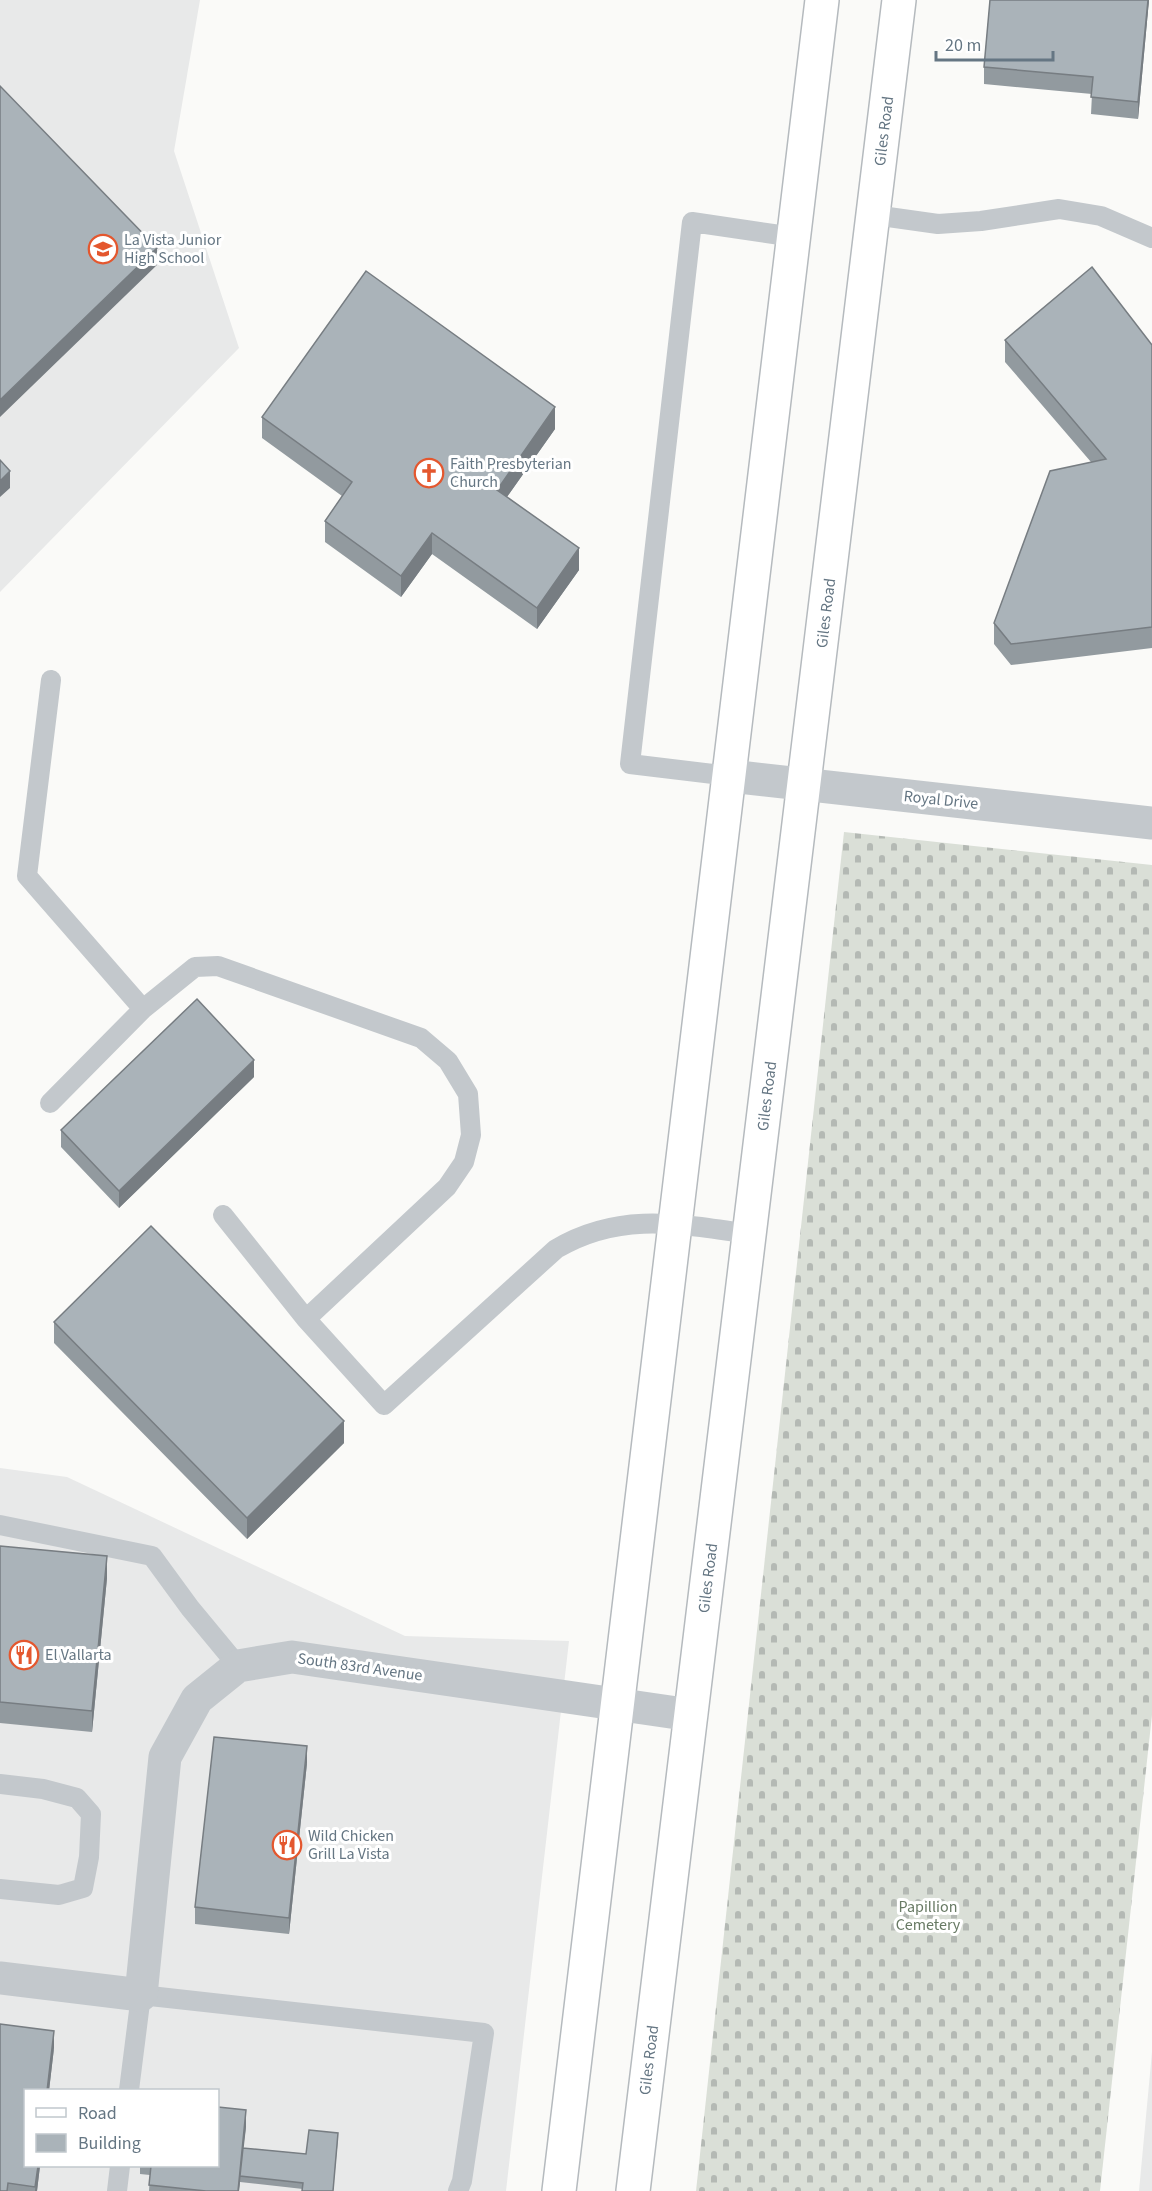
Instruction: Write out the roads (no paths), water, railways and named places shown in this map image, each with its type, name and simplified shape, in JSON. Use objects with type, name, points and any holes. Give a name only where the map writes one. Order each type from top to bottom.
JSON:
[{"type":"main road","points":[[559,2191],[822,0]]},
{"type":"main road","name":"Giles Road","points":[[633,2191],[899,0]]},
{"type":"street","name":"Royal Drive","points":[[730,776],[1152,823]]},
{"type":"street","name":"South 83rd Avenue","points":[[141,1995],[165,1757],[196,1699],[238,1666],[292,1657],[691,1715]]},
{"type":"street","points":[[0,1978],[141,1995]]},
{"type":"lane","points":[[874,215],[938,224],[981,221],[1059,209],[1101,216],[1152,238]]},
{"type":"lane","points":[[730,776],[630,764],[689,246],[692,222],[794,237]]},
{"type":"lane","points":[[51,680],[27,876],[143,1009]]},
{"type":"lane","points":[[50,1103],[143,1009],[195,967],[218,966],[421,1038],[448,1061],[468,1094],[471,1135],[464,1162],[447,1187],[306,1319]]},
{"type":"lane","points":[[223,1215],[306,1319],[384,1406],[556,1249],[589,1232],[624,1224],[650,1222],[750,1234]]},
{"type":"lane","points":[[0,1525],[152,1556],[190,1608],[238,1666]]},
{"type":"lane","points":[[0,1784],[43,1789],[77,1798],[91,1814],[89,1857],[83,1888],[58,1895],[0,1889]]},
{"type":"lane","points":[[129,2089],[141,1995],[484,2033],[462,2181],[458,2191]]},
{"type":"lane","points":[[117,2191],[120,2167]]},
{"type":"place","name":"La Vista Junior High School","points":[[103,249]]},
{"type":"place","name":"Faith Presbyterian Church","points":[[429,473]]},
{"type":"place","name":"El Vallarta","points":[[24,1655]]},
{"type":"place","name":"Wild Chicken Grill La Vista","points":[[287,1845]]},
{"type":"park label","name":"Papillion Cemetery","points":[[928,1916]]}]
